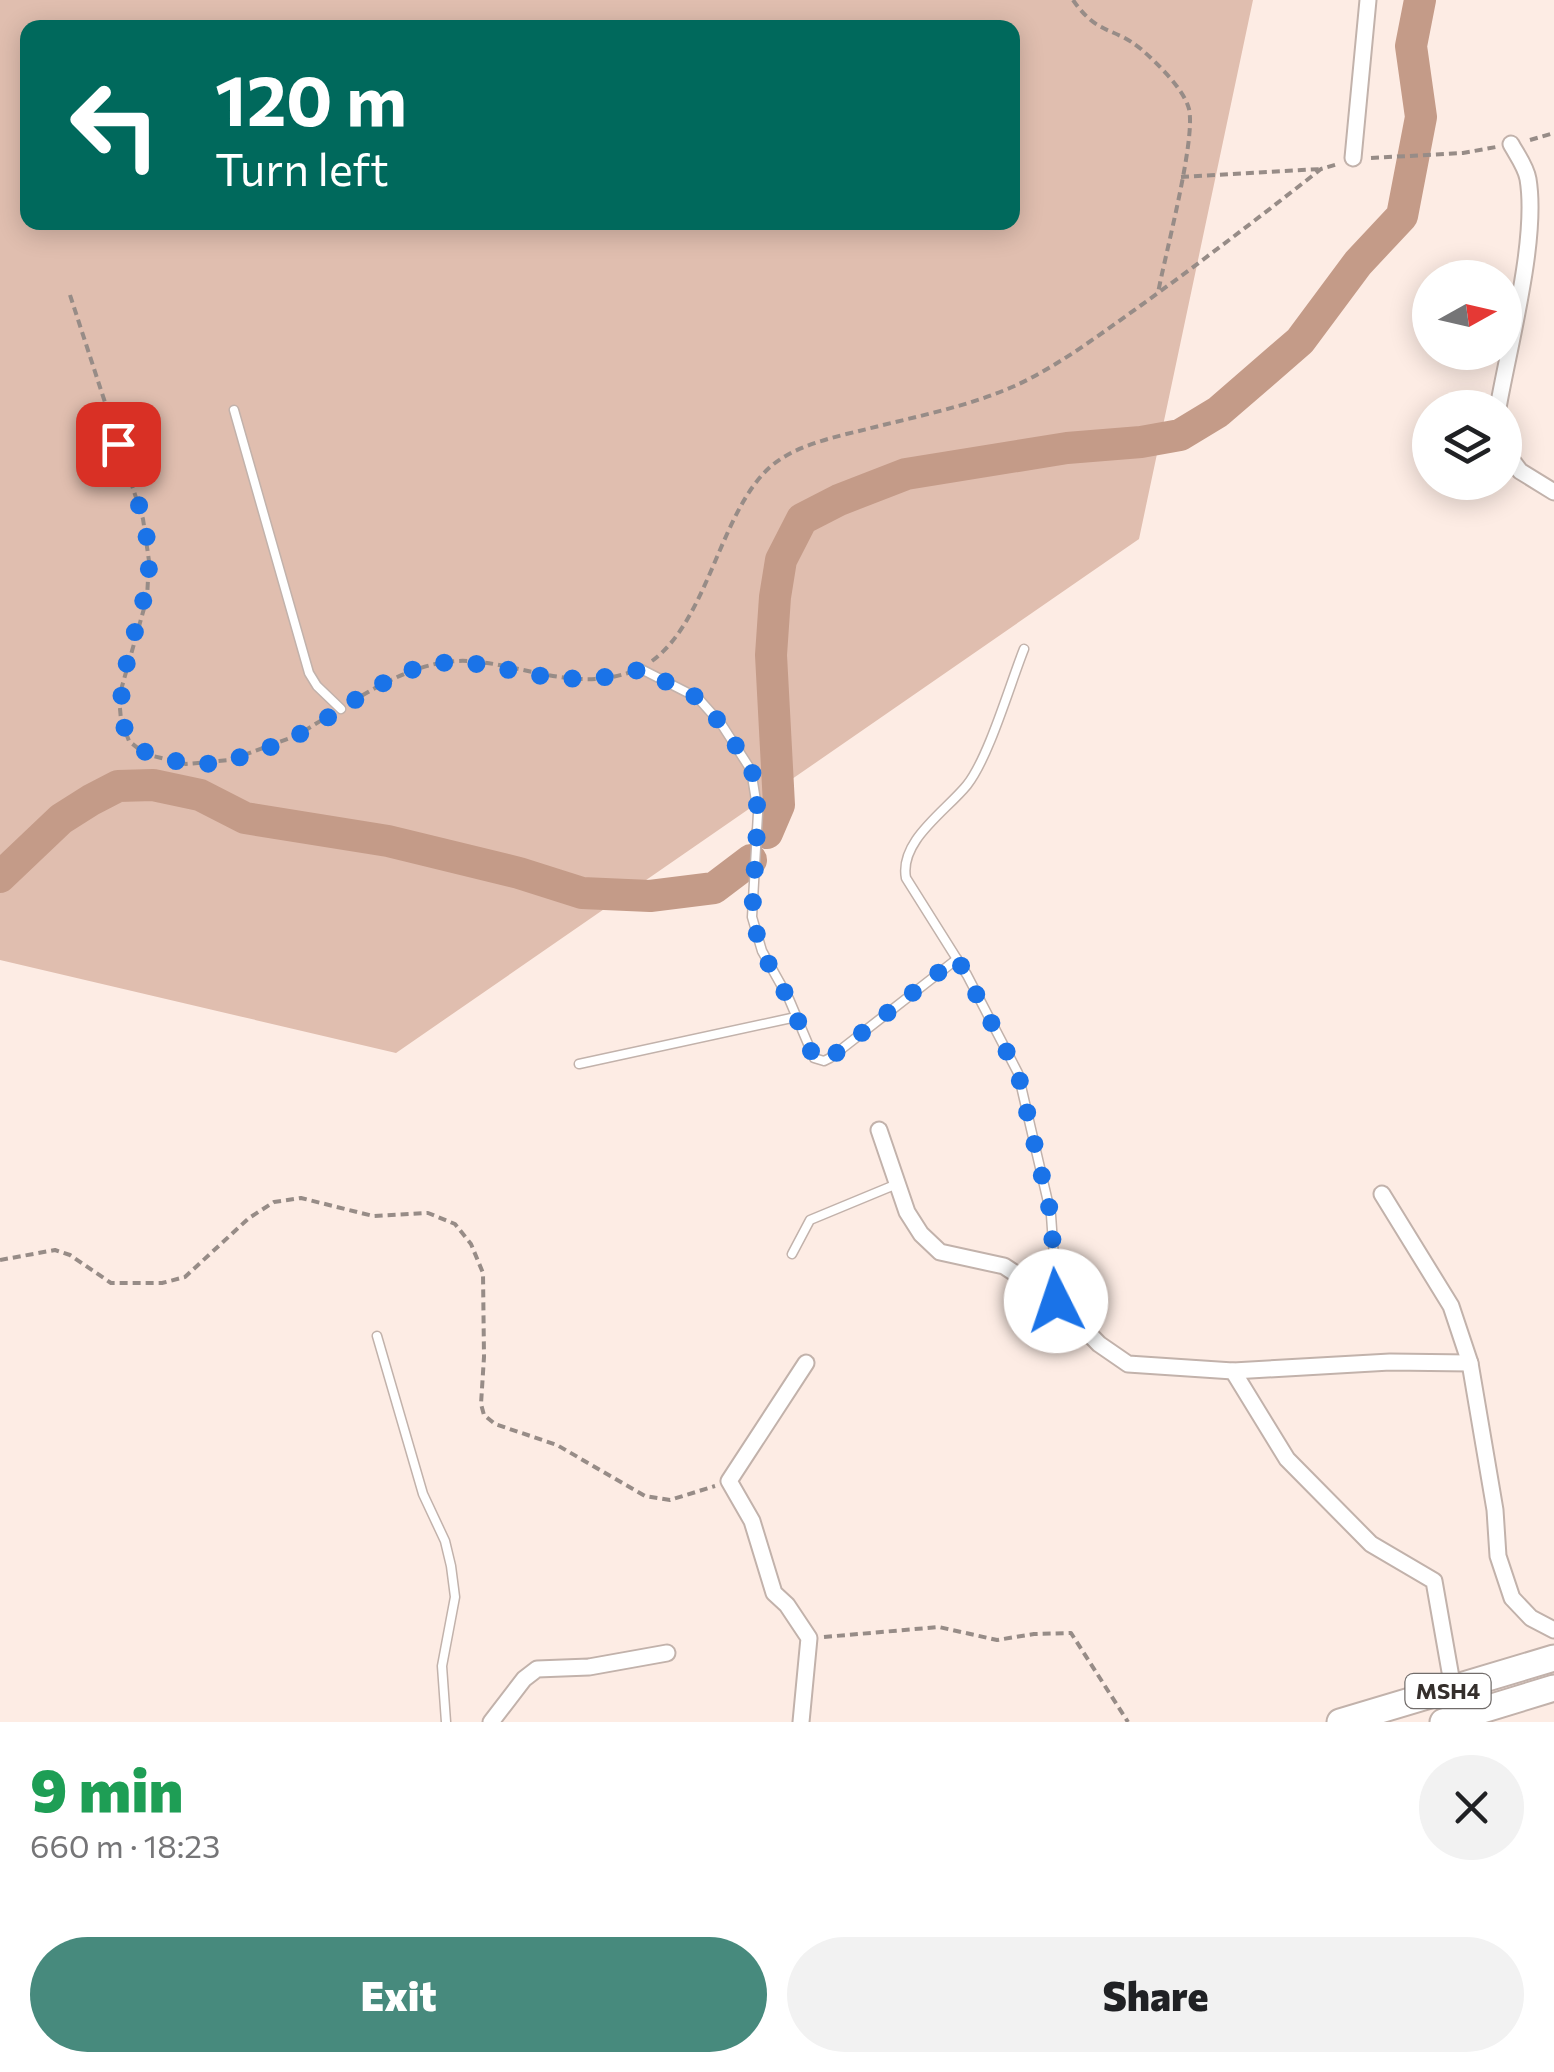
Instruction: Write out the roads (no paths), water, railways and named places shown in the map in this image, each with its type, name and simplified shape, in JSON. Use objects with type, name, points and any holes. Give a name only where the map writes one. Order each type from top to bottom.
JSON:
[{"type":"main road","name":"MSH4","points":[[1340,1722],[1554,1658]]},
{"type":"main road","name":"MSH4","points":[[1450,1720],[1554,1688]]},
{"type":"street","points":[[1353,158],[1368,0]]},
{"type":"street","points":[[1501,390],[1526,254],[1530,204],[1528,174],[1511,144]]},
{"type":"street","points":[[1522,472],[1554,492]]},
{"type":"street","points":[[879,1130],[907,1212],[921,1234],[940,1252],[1004,1266],[1056,1301],[1099,1344],[1128,1364],[1233,1371],[1390,1362],[1470,1363]]},
{"type":"street","points":[[1382,1194],[1451,1306],[1470,1363],[1495,1510],[1498,1556],[1512,1598],[1530,1618],[1554,1630]]},
{"type":"street","points":[[801,1722],[809,1638],[788,1606],[774,1593],[752,1521],[729,1481],[806,1363]]},
{"type":"street","points":[[1233,1371],[1287,1459],[1371,1544],[1434,1581],[1452,1690],[1450,1720]]},
{"type":"street","points":[[492,1722],[524,1679],[537,1669],[589,1667],[667,1654]]},
{"type":"lane","points":[[234,410],[309,673],[340,709]]},
{"type":"lane","points":[[1024,649],[970,780],[909,850],[904,866],[906,878],[957,958],[1018,1073],[1051,1215],[1056,1301]]},
{"type":"lane","points":[[641,669],[698,698],[752,770],[758,812],[752,917],[762,952],[814,1058],[824,1060],[957,958]]},
{"type":"lane","points":[[579,1064],[796,1017]]},
{"type":"lane","points":[[792,1254],[810,1220],[897,1184]]},
{"type":"lane","points":[[377,1336],[422,1494],[445,1540],[451,1566],[455,1598],[442,1666],[446,1722]]},
{"type":"waterway","points":[[767,833],[779,805],[771,655],[775,597],[781,560],[802,519],[906,474],[1067,448],[1180,435],[1218,412],[1300,341],[1358,263],[1402,216],[1421,117],[1411,46],[1420,0]]},
{"type":"waterway","points":[[0,877],[61,819],[91,800],[118,786],[153,785],[200,795],[245,818],[388,841],[519,873],[582,893],[650,896],[714,888],[751,860]]}]
